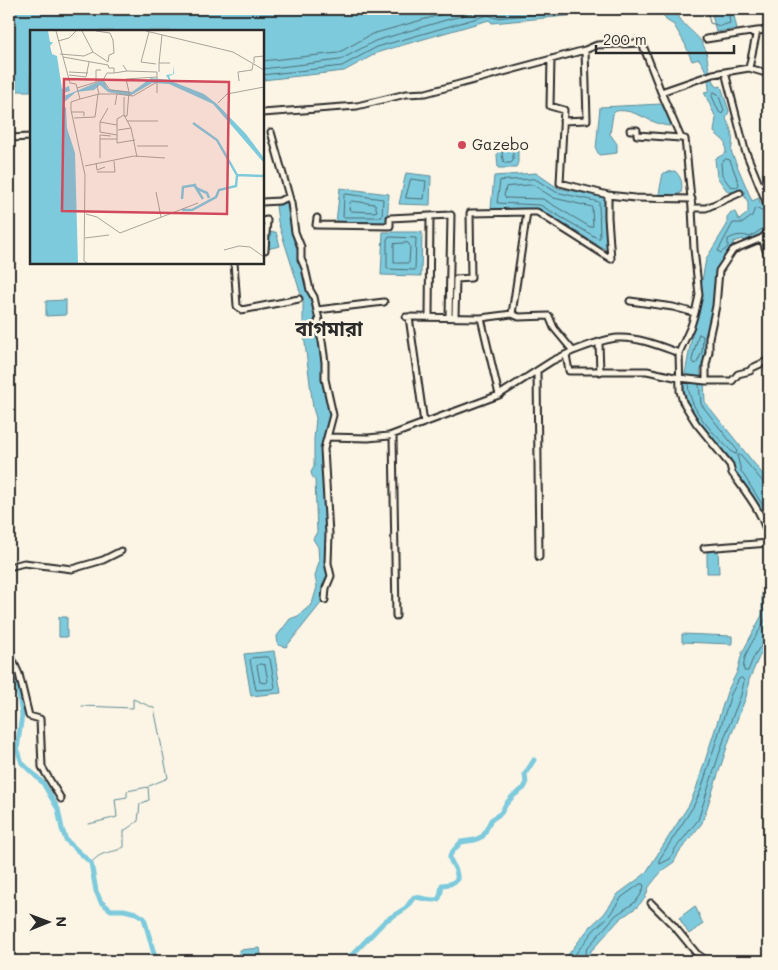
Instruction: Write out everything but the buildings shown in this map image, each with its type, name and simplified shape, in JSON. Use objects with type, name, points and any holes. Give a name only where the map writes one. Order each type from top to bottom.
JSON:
[{"type":"street","points":[[706,39],[769,30]]},
{"type":"street","points":[[749,68],[756,31]]},
{"type":"street","points":[[264,113],[357,106],[406,94],[426,93],[585,50],[597,45],[642,43],[660,92],[681,138]]},
{"type":"street","points":[[563,121],[587,120],[585,50]]},
{"type":"street","points":[[550,59],[550,106],[564,110],[560,183],[608,195],[647,199],[692,199]]},
{"type":"street","points":[[660,92],[713,74],[749,68],[769,74]]},
{"type":"street","points":[[725,72],[745,150],[769,209]]},
{"type":"street","points":[[630,130],[637,130],[638,135],[685,139],[692,199],[694,249],[699,295],[691,326],[679,353],[680,391],[683,402],[696,423],[730,465],[732,473],[761,518],[769,543],[704,548]]},
{"type":"street","points":[[271,132],[289,197],[298,242],[301,247],[301,259],[317,310],[317,324],[325,362],[325,379],[333,415],[324,455],[330,534],[328,563],[331,576],[326,588],[325,600]]},
{"type":"street","points":[[9,138],[30,137]]},
{"type":"street","points":[[760,184],[769,184]]},
{"type":"street","points":[[692,208],[706,208],[740,193]]},
{"type":"street","points":[[452,317],[456,279],[471,278],[470,213],[537,212],[611,259],[608,195]]},
{"type":"street","points":[[264,202],[279,201],[289,197]]},
{"type":"street","points":[[512,314],[527,212]]},
{"type":"street","points":[[317,218],[316,225],[390,226],[390,218],[451,215],[452,317]]},
{"type":"street","points":[[429,317],[430,216]]},
{"type":"street","points":[[264,220],[266,220],[265,250]]},
{"type":"street","points":[[705,381],[709,352],[708,338],[716,306],[719,270],[733,250],[762,238],[769,232]]},
{"type":"street","points":[[762,238],[769,260]]},
{"type":"street","points":[[234,264],[237,306],[242,310],[299,299]]},
{"type":"street","points":[[630,301],[673,307],[695,313]]},
{"type":"street","points":[[317,310],[384,302]]},
{"type":"street","points":[[424,423],[407,317],[481,318],[512,314],[519,317],[549,316],[554,328],[573,351]]},
{"type":"street","points":[[481,318],[499,395]]},
{"type":"street","points":[[328,437],[368,438],[393,435],[499,395],[573,351],[618,338],[655,344],[679,353]]},
{"type":"street","points":[[598,343],[600,372]]},
{"type":"street","points":[[566,355],[569,372],[647,371],[705,381],[732,381],[738,374],[750,371],[752,368],[769,360]]},
{"type":"street","points":[[538,371],[538,556]]},
{"type":"street","points":[[393,435],[396,616]]},
{"type":"street","points":[[9,567],[24,563],[72,569],[103,560],[121,551]]},
{"type":"street","points":[[9,652],[19,674],[29,716],[40,719],[42,767],[61,799]]},
{"type":"street","points":[[651,903],[704,961]]},
{"type":"water","points":[[9,9],[608,9],[608,12],[492,23],[489,20],[379,52],[344,71],[264,80],[264,30],[30,30],[30,91],[9,91]]},
{"type":"water","points":[[660,9],[677,9],[680,19],[704,46],[709,69],[717,87],[721,86],[729,111],[726,119],[732,135],[731,151],[752,201],[759,198],[760,204],[765,203],[769,215],[769,230],[746,245],[743,239],[733,242],[735,248],[725,255],[716,273],[714,305],[709,322],[707,353],[700,372],[704,381],[705,402],[769,482],[769,532],[765,517],[736,473],[731,459],[698,422],[688,405],[683,385],[706,259],[727,225],[727,217],[731,212],[735,212],[739,220],[748,213],[748,202],[742,192],[728,192],[717,177],[715,159],[726,153],[725,142],[714,132],[716,118],[704,92],[709,91],[707,74],[699,59],[692,61],[674,25],[666,20]]},
{"type":"water","points":[[711,9],[731,9],[737,29],[716,32]]},
{"type":"water","points":[[662,104],[672,125],[670,126],[656,123],[630,112],[616,111],[613,114],[610,134],[617,144],[617,153],[599,155],[596,149],[600,107]]},
{"type":"water","points":[[500,142],[518,142],[518,162],[516,168],[498,168],[497,155]]},
{"type":"water","points":[[675,171],[681,181],[681,193],[672,196],[659,194],[663,173]]},
{"type":"water","points":[[406,173],[431,176],[430,205],[399,204]]},
{"type":"water","points":[[536,173],[558,188],[604,197],[608,251],[538,209],[491,209],[494,176]]},
{"type":"water","points":[[340,188],[389,194],[387,224],[336,222]]},
{"type":"water","points":[[286,201],[297,249],[310,292],[323,364],[324,391],[330,407],[330,420],[325,433],[323,453],[326,497],[326,561],[329,576],[322,602],[286,647],[278,645],[277,636],[290,619],[298,616],[312,604],[317,587],[315,576],[319,562],[318,547],[313,539],[317,532],[315,480],[311,472],[314,467],[316,418],[313,408],[303,327],[303,301],[278,222],[276,205]]},
{"type":"water","points":[[276,232],[280,246],[267,249],[268,233]]},
{"type":"water","points":[[383,232],[422,232],[421,276],[381,275]]},
{"type":"water","points":[[66,300],[66,315],[46,316],[46,301]]},
{"type":"water","points":[[707,549],[718,549],[719,573],[707,573]]},
{"type":"water","points":[[769,568],[769,643],[759,657],[749,680],[746,697],[730,738],[702,823],[679,852],[674,862],[664,869],[649,887],[645,898],[637,907],[620,919],[591,951],[587,961],[563,961],[590,927],[604,914],[618,894],[645,874],[689,805],[696,789],[727,692],[737,672],[742,653],[762,615],[762,586]]},
{"type":"water","points":[[59,617],[67,617],[67,637],[59,637]]},
{"type":"water","points":[[682,634],[732,636],[732,644],[682,642]]},
{"type":"water","points":[[274,651],[281,693],[251,696],[244,654]]},
{"type":"water","points":[[695,906],[703,924],[689,934],[679,918]]},
{"type":"water","points":[[260,948],[262,961],[240,961],[239,950]]},
{"type":"waterway","points":[[9,667],[19,696],[22,715],[17,749],[22,763],[43,783],[58,809],[66,840],[91,863],[96,891],[101,902],[111,910],[124,910],[136,913],[144,918],[156,961]]},
{"type":"waterway","points":[[82,706],[133,708],[133,699],[154,708],[168,778],[149,786]]},
{"type":"waterway","points":[[342,961],[353,954],[385,921],[406,908],[414,897],[431,900],[437,899],[439,898],[442,885],[450,884],[457,880],[450,856],[461,842],[475,840],[483,836],[491,820],[501,813],[513,796],[524,788],[526,784],[525,774],[534,760]]},
{"type":"waterway","points":[[89,824],[117,817],[115,799],[127,797],[127,791],[148,787],[149,800],[140,804],[138,821],[124,831],[124,847],[103,854],[91,863]]},
{"type":"place","name":"Gazebo","points":[[462,145]]},
{"type":"district","name":"বাগমারা","points":[[329,329]]}]
